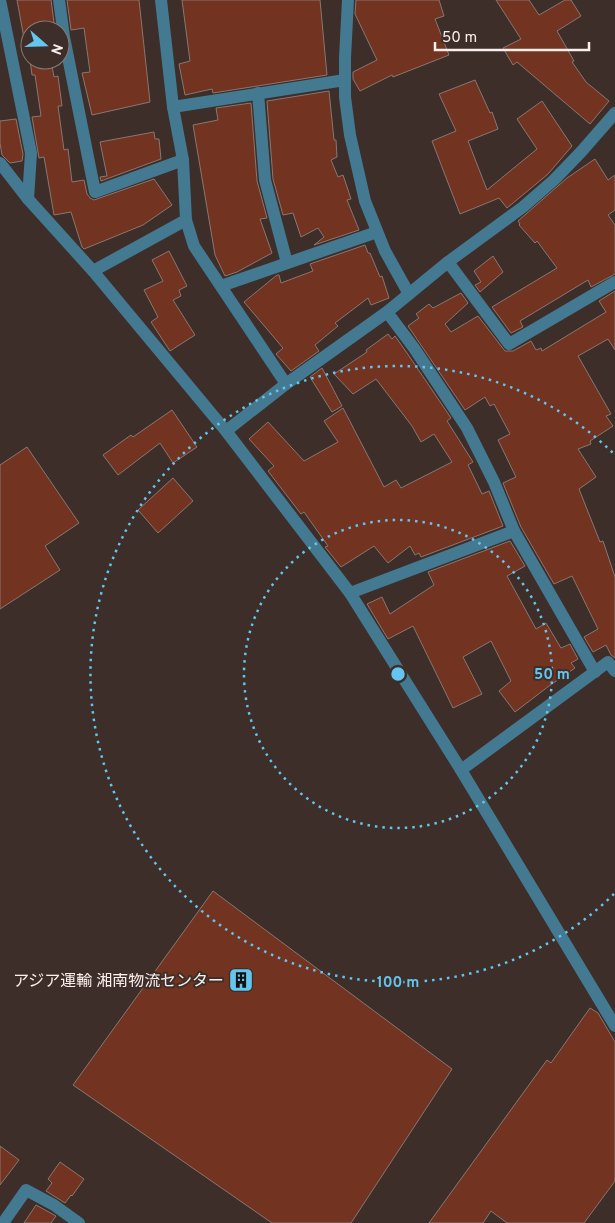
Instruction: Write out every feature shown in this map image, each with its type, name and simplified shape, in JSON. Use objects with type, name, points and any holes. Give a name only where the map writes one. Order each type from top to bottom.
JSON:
[{"type":"street","points":[[0,0],[31,153],[28,199]]},
{"type":"street","points":[[59,0],[64,37],[95,192],[183,160]]},
{"type":"street","points":[[161,0],[173,106],[183,160],[186,220],[194,246],[286,384]]},
{"type":"street","points":[[348,0],[345,97],[350,135],[365,201],[385,251],[409,294]]},
{"type":"street","points":[[173,106],[345,80]]},
{"type":"street","points":[[258,93],[265,180],[287,263]]},
{"type":"street","points":[[226,430],[286,384],[387,312],[448,262],[523,207],[554,180],[615,113]]},
{"type":"street","points":[[0,163],[28,199],[93,270],[226,430],[350,593],[461,770],[615,1026]]},
{"type":"street","points":[[93,270],[186,220]]},
{"type":"street","points":[[221,286],[377,232]]},
{"type":"street","points":[[448,262],[509,344],[615,282]]},
{"type":"street","points":[[387,312],[414,348],[467,428],[494,482],[514,531],[595,672]]},
{"type":"street","points":[[350,593],[514,531]]},
{"type":"street","points":[[461,770],[608,662],[615,672]]},
{"type":"street","points":[[3,1223],[26,1190],[54,1205],[79,1223]]},
{"type":"building","points":[[17,0],[51,0],[54,20],[21,20]]},
{"type":"building","points":[[67,0],[139,0],[150,102],[92,115],[82,73],[90,72],[84,28],[71,30]]},
{"type":"building","points":[[182,0],[320,0],[327,75],[213,93],[212,89],[185,95],[179,64],[190,61]]},
{"type":"building","points":[[356,0],[439,0],[444,16],[435,19],[449,55],[393,77],[392,75],[360,91],[353,79],[353,72],[377,60],[355,14]]},
{"type":"building","points":[[496,0],[529,0],[539,15],[565,0],[571,0],[581,16],[557,31],[574,61],[572,62],[586,82],[609,101],[590,124],[517,62],[513,65],[503,48],[521,39]]},
{"type":"building","points":[[31,70],[53,70],[54,77],[58,76],[62,106],[58,106],[64,150],[68,149],[72,182],[84,180],[87,194],[94,200],[154,179],[172,205],[143,225],[84,249],[71,212],[54,215],[44,157],[39,158],[32,117],[41,116],[35,75],[32,75]]},
{"type":"building","points":[[475,80],[490,113],[492,112],[498,129],[468,141],[487,190],[537,149],[517,119],[542,101],[572,146],[548,174],[507,208],[499,198],[460,214],[432,141],[456,131],[439,94]]},
{"type":"building","points":[[329,91],[337,157],[331,160],[338,177],[343,175],[351,199],[347,200],[359,230],[314,245],[324,237],[318,228],[301,237],[293,213],[283,215],[273,179],[267,101]]},
{"type":"building","points":[[251,103],[257,181],[267,218],[260,219],[272,253],[237,272],[225,276],[215,255],[193,125],[218,120],[216,108]]},
{"type":"building","points":[[16,119],[23,154],[22,161],[10,163],[2,155],[0,121]]},
{"type":"building","points":[[154,132],[155,139],[159,139],[161,159],[101,181],[100,177],[107,176],[100,142]]},
{"type":"building","points":[[595,159],[608,180],[615,175],[615,210],[608,215],[615,225],[615,274],[591,287],[588,280],[520,321],[523,327],[511,333],[492,307],[557,268],[537,241],[535,243],[519,225],[518,221],[567,178]]},
{"type":"building","points":[[365,245],[380,277],[382,276],[389,298],[371,305],[368,298],[335,323],[338,326],[315,345],[319,351],[291,371],[276,354],[283,348],[244,302],[277,275],[279,275],[281,283],[313,271],[310,264]]},
{"type":"building","points":[[169,251],[187,286],[179,290],[181,296],[173,300],[195,335],[170,351],[151,322],[158,317],[144,290],[163,281],[152,260]]},
{"type":"building","points":[[493,256],[503,272],[480,292],[475,285],[481,282],[474,271]]},
{"type":"building","points":[[615,291],[615,350],[608,339],[578,356],[611,414],[606,416],[613,426],[590,441],[591,444],[578,449],[596,477],[579,489],[600,542],[603,541],[615,577],[615,658],[611,655],[606,645],[593,652],[584,637],[598,629],[572,576],[554,584],[521,527],[503,483],[516,477],[498,440],[510,434],[494,404],[490,406],[485,397],[465,410],[408,326],[419,318],[416,314],[429,304],[433,308],[461,293],[468,303],[445,324],[451,332],[478,316],[505,351],[513,351],[531,341],[536,350],[541,348],[542,351],[606,312],[599,301]]},
{"type":"building","points":[[388,334],[392,339],[395,336],[451,418],[447,421],[473,462],[468,465],[482,494],[489,491],[503,526],[421,557],[419,553],[415,555],[410,546],[388,563],[374,546],[341,567],[325,547],[328,546],[304,512],[301,514],[268,471],[274,466],[249,439],[268,422],[304,461],[338,442],[324,421],[343,408],[384,487],[396,480],[401,488],[452,462],[434,434],[421,442],[412,426],[376,379],[353,394],[334,374],[367,352],[366,350]]},
{"type":"building","points":[[322,368],[342,406],[332,412],[310,377]]},
{"type":"building","points":[[172,410],[197,447],[173,463],[160,443],[118,475],[103,455]]},
{"type":"building","points":[[27,447],[79,523],[45,546],[60,570],[0,609],[0,465]]},
{"type":"building","points":[[173,478],[193,501],[158,533],[138,510]]},
{"type":"building","points":[[510,541],[525,566],[507,576],[536,629],[546,623],[561,648],[570,644],[578,659],[571,663],[575,668],[515,712],[499,691],[511,681],[491,641],[463,657],[482,694],[453,708],[413,626],[388,639],[367,604],[382,597],[390,614],[434,585],[428,572]]},
{"type":"building","name":"アジア運輸 湘南物流センター","points":[[213,891],[452,1069],[351,1223],[272,1223],[73,1085]]},
{"type":"building","points":[[590,1008],[598,1013],[615,1042],[615,1181],[584,1223],[507,1223],[491,1211],[483,1223],[429,1223],[547,1060],[551,1063]]},
{"type":"building","points":[[0,1146],[19,1160],[0,1185]]},
{"type":"building","points":[[60,1162],[84,1179],[65,1203],[46,1191],[52,1183],[48,1179]]},
{"type":"building","points":[[36,1205],[56,1216],[51,1223],[24,1223]]},
{"type":"place","name":"アジア運輸 湘南物流センター","points":[[241,980]]}]
